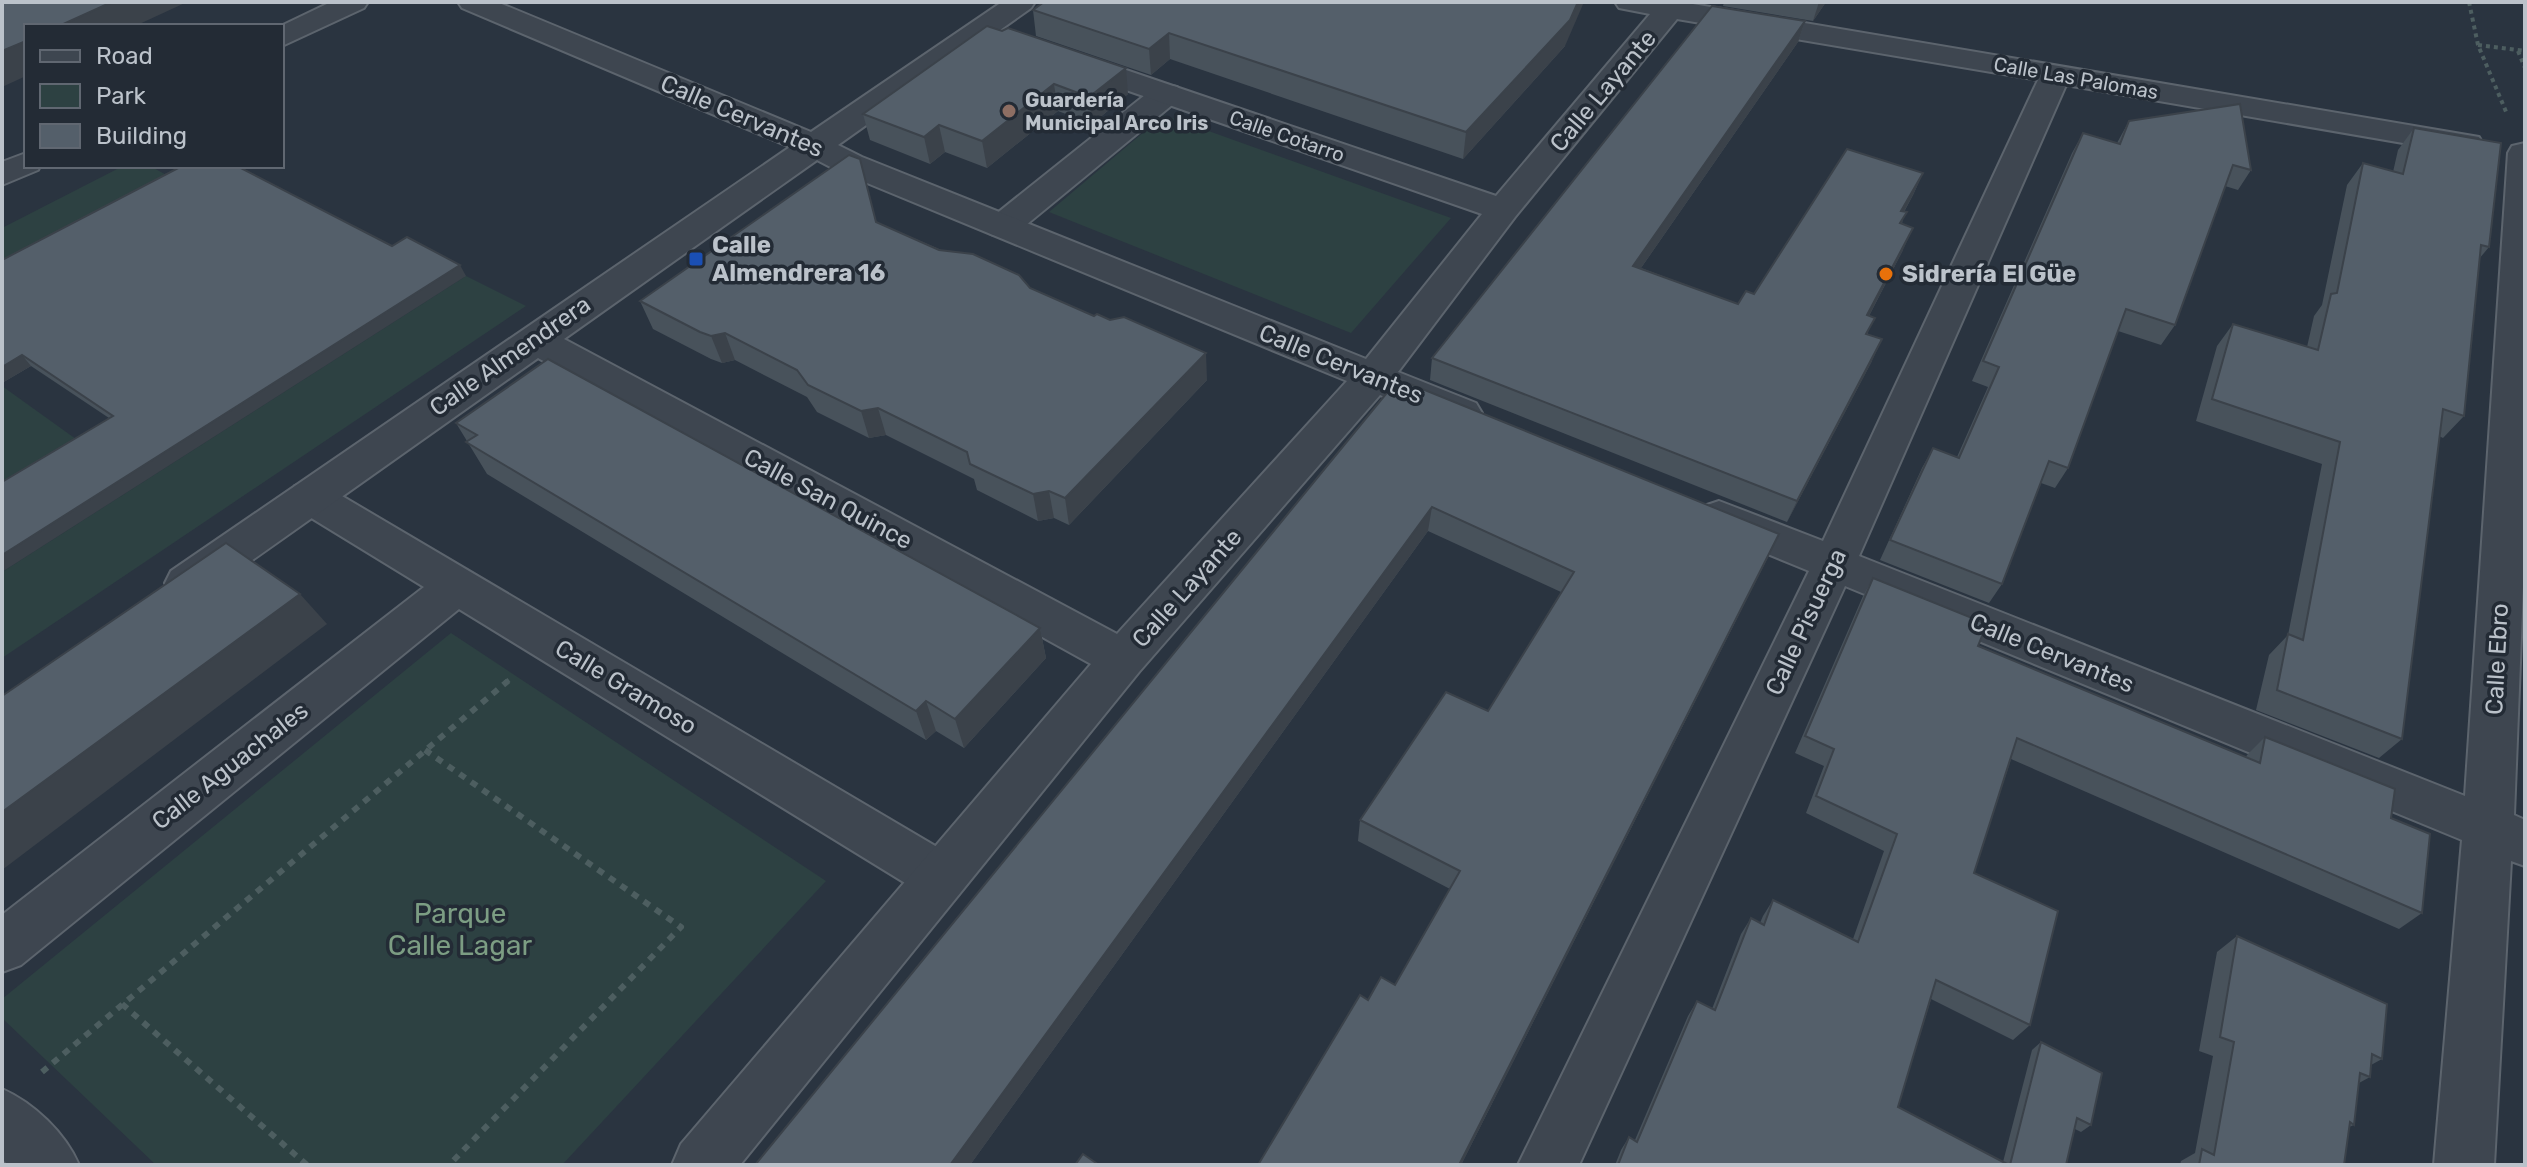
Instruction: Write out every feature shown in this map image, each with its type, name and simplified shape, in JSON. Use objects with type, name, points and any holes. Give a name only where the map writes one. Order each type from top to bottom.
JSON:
[{"type":"street","points":[[284,36],[354,2]]},
{"type":"street","name":"Calle Cervantes","points":[[472,2],[816,146],[850,164],[1494,426]]},
{"type":"street","name":"Calle Almendrera","points":[[156,605],[533,339],[1021,2]]},
{"type":"street","name":"Calle Las Palomas","points":[[1650,6],[2056,74],[2520,143]]},
{"type":"street","name":"Calle Layante","points":[[702,1165],[1123,659],[1373,377],[1503,210],[1650,6]]},
{"type":"street","name":"Calle Cotarro","points":[[981,30],[1503,210]]},
{"type":"street","name":"Calle Pisuerga","points":[[1548,1165],[1834,564],[2056,74]]},
{"type":"street","points":[[1003,226],[1166,94]]},
{"type":"street","name":"Calle Ebro","points":[[2464,1165],[2507,836],[2520,143]]},
{"type":"street","points":[[2,175],[24,164]]},
{"type":"street","name":"Calle San Quince","points":[[533,339],[1123,659]]},
{"type":"street","name":"Calle Gramoso","points":[[310,497],[941,877]]},
{"type":"street","name":"Calle Cervantes","points":[[1686,504],[2507,836]]},
{"type":"street","name":"Calle Aguachales","points":[[2,947],[458,585]]},
{"type":"street","points":[[2,1118],[49,1165]]},
{"type":"path","points":[[2469,2],[2478,45],[2520,143]]},
{"type":"path","points":[[2478,45],[2525,51]]},
{"type":"path","points":[[2517,50],[2525,68]]},
{"type":"path","points":[[38,1075],[552,643]]},
{"type":"path","points":[[425,750],[681,927],[449,1165]]},
{"type":"path","points":[[122,1004],[307,1165]]},
{"type":"green space","points":[[1164,115],[1451,218],[1351,333],[1049,212]]},
{"type":"green space","points":[[119,168],[154,168],[170,177],[2,265],[2,228]]},
{"type":"green space","points":[[466,276],[526,306],[2,658],[2,572]]},
{"type":"green space","points":[[2,386],[87,447],[2,499]]},
{"type":"green space","name":"Parque Calle Lagar","points":[[451,633],[826,881],[562,1165],[156,1165],[2,1018],[2,999]]},
{"type":"building","points":[[2,2],[112,2],[63,24],[24,24],[24,42],[2,51]]},
{"type":"building","points":[[1044,2],[1578,2],[1570,20],[1466,132],[1169,33],[1149,49],[1033,10]]},
{"type":"building","points":[[1712,6],[1805,21],[1633,266],[1738,304],[1746,291],[1754,294],[1847,149],[1923,173],[1901,211],[1907,212],[1900,223],[1913,228],[1867,315],[1875,318],[1866,334],[1882,339],[1797,501],[1432,358]]},
{"type":"building","points":[[987,26],[1002,31],[1008,28],[1126,68],[1089,97],[1054,84],[982,141],[939,125],[924,137],[863,114]]},
{"type":"building","points":[[2240,104],[2251,170],[2233,165],[2175,325],[2126,309],[2068,468],[2049,461],[2002,584],[1890,540],[1933,448],[1959,458],[1999,367],[1983,361],[2083,133],[2120,144],[2129,121]]},
{"type":"building","points":[[2414,128],[2501,143],[2489,247],[2481,245],[2464,416],[2443,409],[2402,739],[2277,690],[2288,634],[2303,640],[2340,442],[2212,399],[2233,324],[2318,350],[2331,294],[2337,293],[2363,163],[2403,174]]},
{"type":"building","points":[[849,155],[860,159],[876,222],[939,250],[973,254],[1019,275],[1030,288],[1094,316],[1097,314],[1110,320],[1124,317],[1206,353],[1065,498],[1049,491],[1033,494],[970,464],[967,452],[878,408],[861,411],[808,385],[797,370],[725,333],[711,336],[700,332],[640,301]]},
{"type":"building","points":[[178,168],[241,168],[392,246],[407,237],[460,265],[2,555],[2,482],[113,416],[22,355],[2,367],[2,260]]},
{"type":"building","points":[[548,359],[1040,628],[955,719],[926,701],[916,711],[466,442],[477,435],[456,423]]},
{"type":"building","points":[[1410,384],[1779,534],[1459,1165],[1258,1165],[1360,995],[1368,1000],[1381,977],[1395,985],[1460,871],[1360,820],[1446,692],[1488,711],[1574,572],[1432,507],[950,1165],[755,1165],[1390,389],[1402,394]]},
{"type":"building","points":[[226,543],[300,594],[2,812],[2,696]]},
{"type":"building","points":[[1873,578],[1987,624],[1978,646],[2260,763],[2265,737],[2395,789],[2391,818],[2430,834],[2422,913],[2017,738],[1974,873],[2058,911],[2030,1025],[1936,980],[1898,1107],[2009,1165],[1618,1165],[1629,1137],[1637,1142],[1697,1001],[1715,1010],[1751,918],[1764,925],[1773,900],[1858,942],[1897,834],[1816,796],[1834,749],[1805,736]]},
{"type":"building","points":[[2237,936],[2387,1004],[2382,1059],[2372,1054],[2370,1077],[2360,1073],[2354,1125],[2350,1122],[2344,1165],[2199,1165],[2202,1149],[2214,1155],[2234,1042],[2220,1037]]},
{"type":"building","points":[[2041,1042],[2102,1073],[2091,1125],[2077,1118],[2066,1165],[2010,1165]]},
{"type":"building","points":[[1083,1154],[1099,1165],[1075,1165]]},
{"type":"place","name":"Guardería Municipal Arco Iris","points":[[1009,111]]},
{"type":"place","name":"Calle Almendrera 16","points":[[696,259]]},
{"type":"place","name":"Sidrería El Güe","points":[[1886,274]]}]
